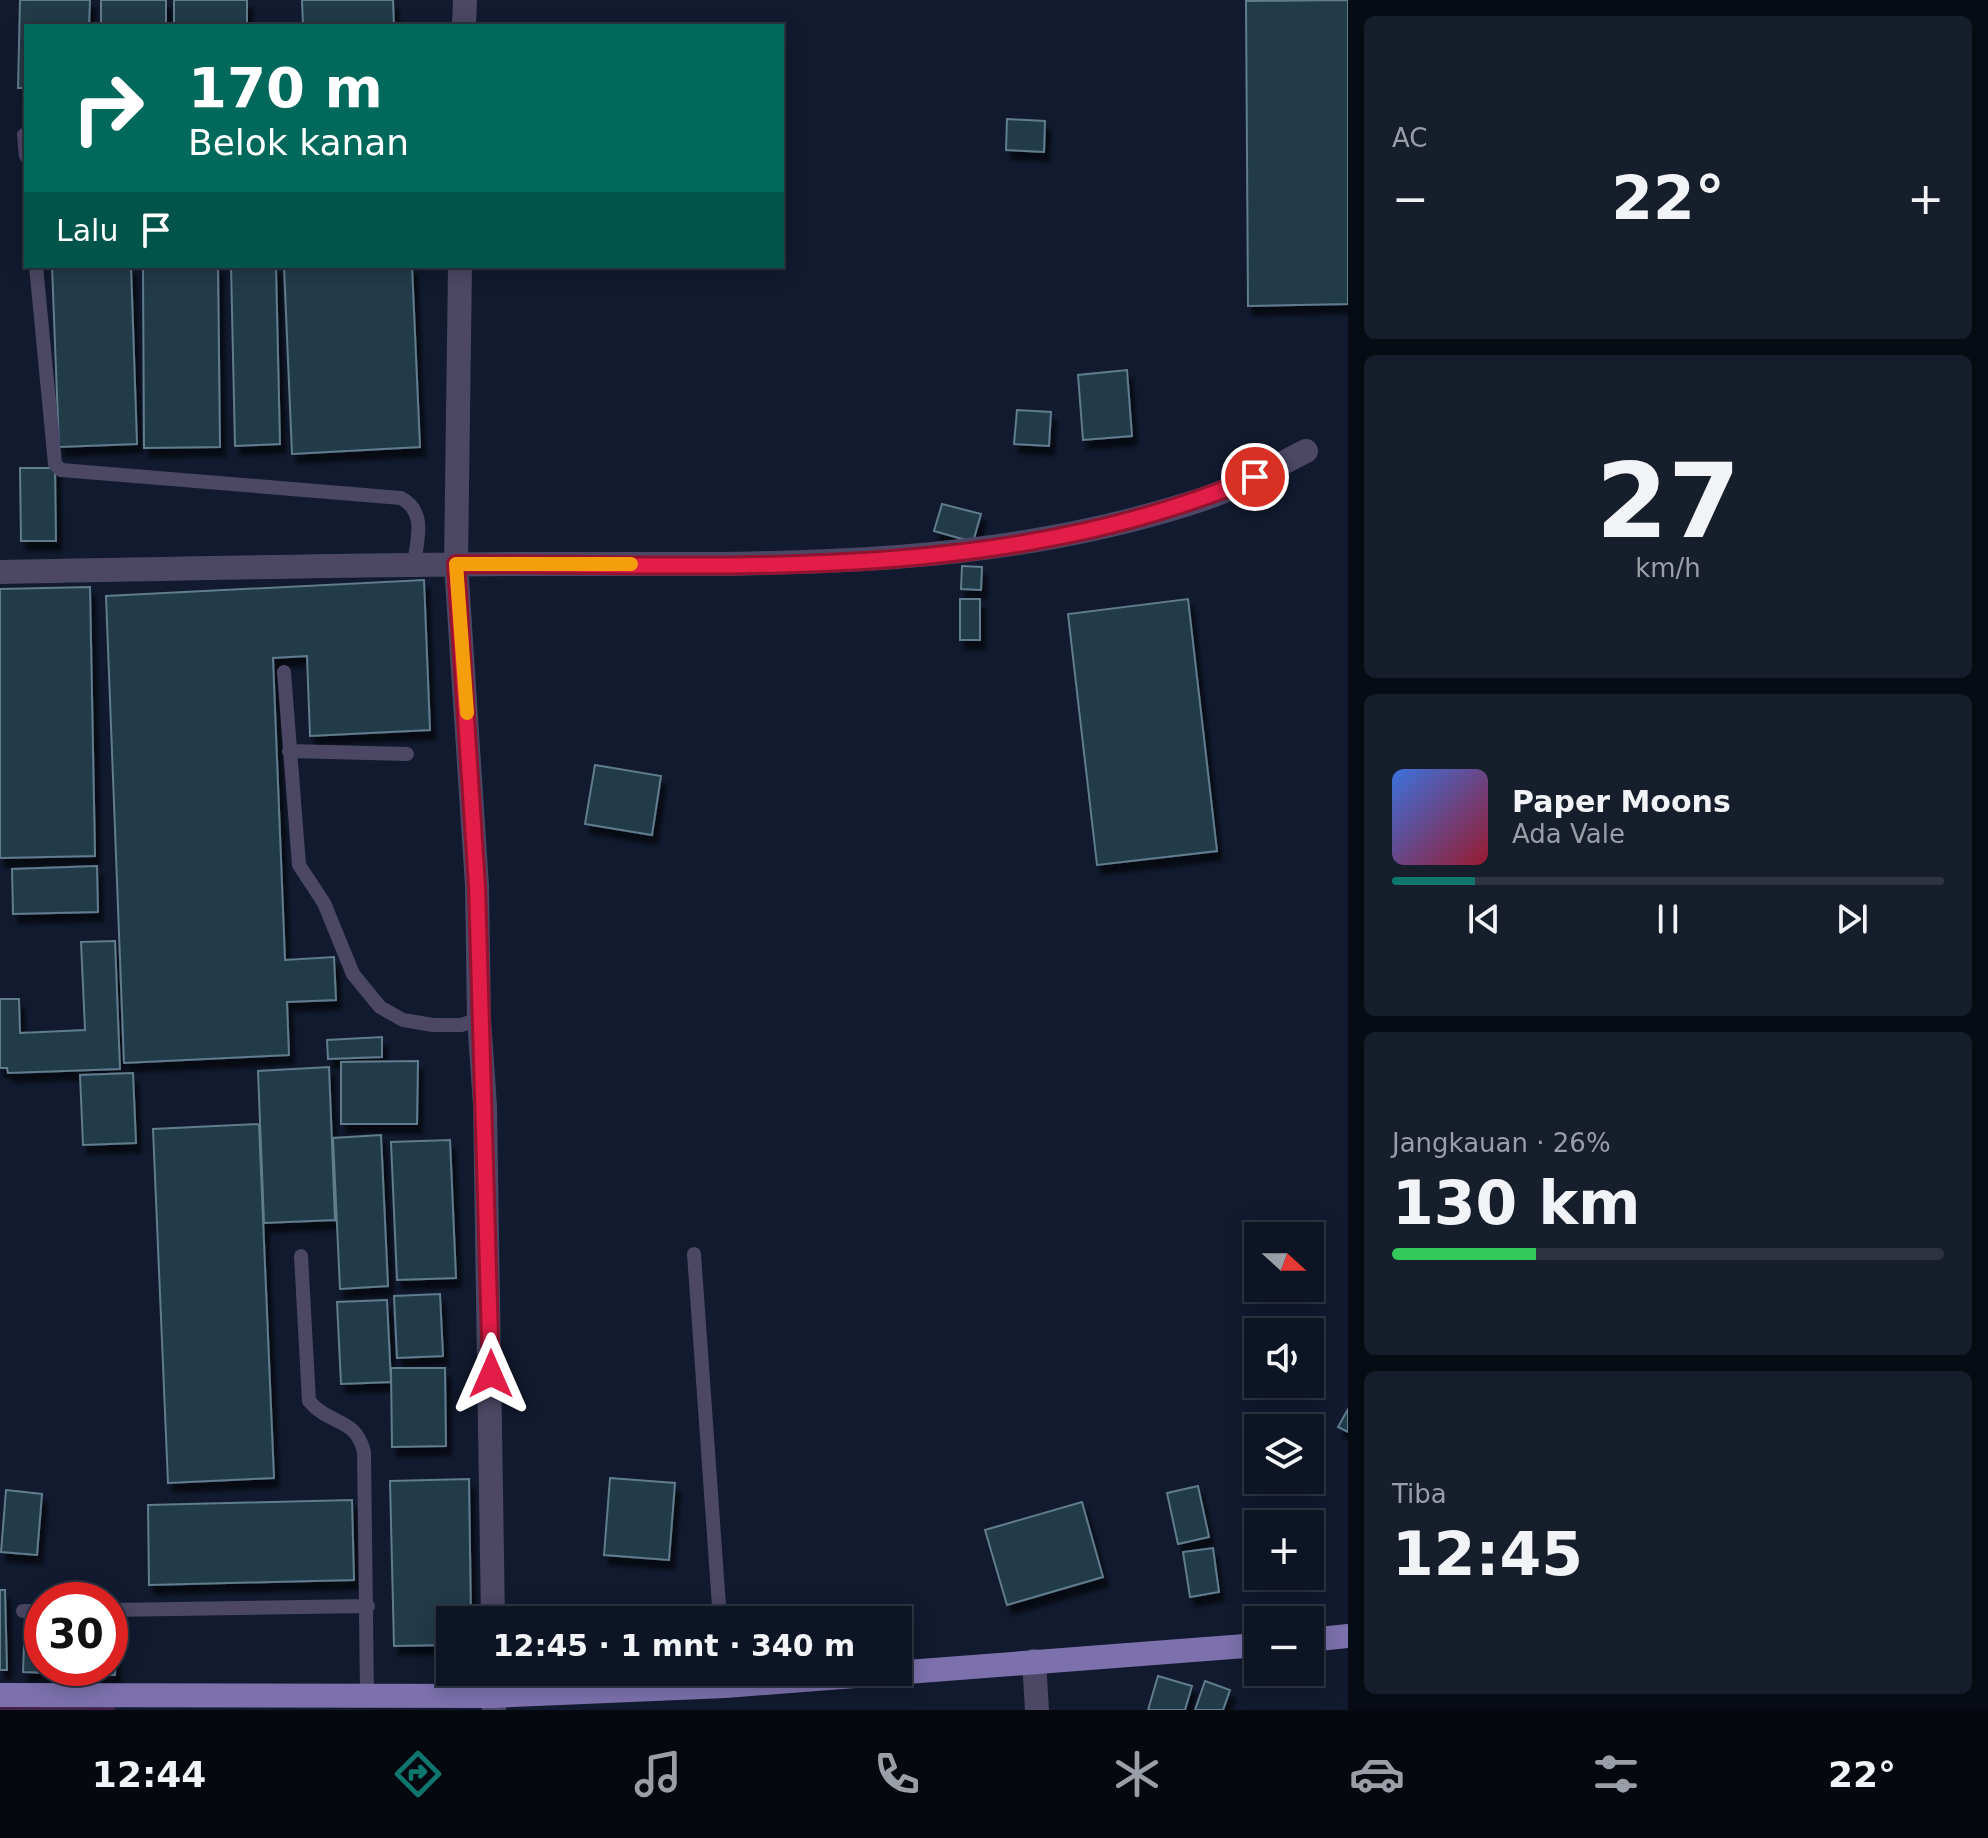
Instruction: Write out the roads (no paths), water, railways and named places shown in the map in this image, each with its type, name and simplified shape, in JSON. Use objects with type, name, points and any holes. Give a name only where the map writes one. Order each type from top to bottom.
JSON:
[{"type":"main road","points":[[1324,1639],[1348,1636]]},
{"type":"main road","points":[[912,1668],[1244,1646]]},
{"type":"main road","points":[[0,1695],[320,1702],[367,1694],[493,1693],[608,1686]]},
{"type":"street","points":[[464,24],[465,0]]},
{"type":"street","points":[[460,268],[456,564],[477,886],[479,1019],[490,1250],[493,1606]]},
{"type":"street","points":[[0,572],[456,564],[825,564],[991,549],[1049,540],[1194,503],[1306,451]]},
{"type":"street","points":[[1034,1661],[1037,1710]]},
{"type":"lane","points":[[36,268],[55,464],[61,470],[401,498],[413,504],[419,515],[414,565]]},
{"type":"lane","points":[[284,672],[299,865],[324,903],[353,974],[380,1007],[403,1020],[433,1025],[461,1025],[479,1019]]},
{"type":"lane","points":[[289,751],[407,754]]},
{"type":"lane","points":[[694,1254],[719,1606]]},
{"type":"lane","points":[[301,1256],[309,1401],[329,1419],[351,1426],[360,1434],[364,1452],[367,1694]]},
{"type":"lane","points":[[128,1610],[368,1606]]}]
